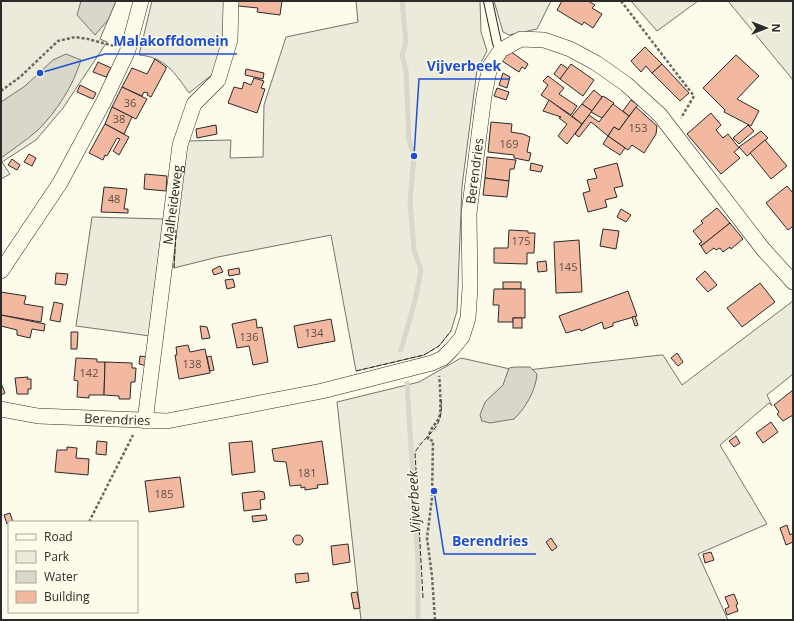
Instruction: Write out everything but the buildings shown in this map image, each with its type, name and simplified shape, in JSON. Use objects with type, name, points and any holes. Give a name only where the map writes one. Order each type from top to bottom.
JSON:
[{"type":"street","points":[[1,271],[60,183],[104,101],[128,50],[141,1]]},
{"type":"street","name":"Malheideweg","points":[[140,421],[180,145],[194,104],[218,80],[230,40],[231,1]]},
{"type":"street","name":"Berendries","points":[[1,409],[38,416],[140,421],[179,419],[297,396],[432,363],[443,358],[462,337],[468,318],[470,288],[470,213],[477,146],[490,66],[501,50],[521,39],[544,40],[570,49],[596,63],[621,80],[660,115],[763,249],[793,282]]},
{"type":"lane","points":[[488,1],[497,42],[501,50]]},
{"type":"path","points":[[621,1],[694,96],[673,131]]},
{"type":"path","points":[[1,91],[20,77],[58,41],[75,37],[128,50]]},
{"type":"path","points":[[432,363],[440,380],[441,413],[437,421],[429,430],[428,439],[433,441],[432,498],[427,538],[432,576],[435,620]]},
{"type":"path","points":[[90,521],[140,421]]},
{"type":"green space","points":[[1,1],[116,1],[100,39],[107,42],[63,108],[36,140],[2,162],[10,174],[1,179]]},
{"type":"green space","points":[[152,1],[224,1],[225,47],[213,74],[189,93],[174,73],[163,63],[148,56],[139,55]]},
{"type":"green space","points":[[356,1],[480,1],[481,32],[487,51],[477,70],[462,186],[457,311],[451,331],[439,346],[424,355],[356,371],[331,235],[218,257],[174,268],[177,217],[187,141],[231,140],[230,158],[263,157],[264,105],[286,37],[358,22]]},
{"type":"green space","points":[[494,1],[551,1],[537,29],[509,35],[503,32]]},
{"type":"green space","points":[[631,1],[698,1],[657,31]]},
{"type":"green space","points":[[728,1],[793,1],[793,80]]},
{"type":"green space","points":[[92,217],[164,219],[150,336],[76,326]]},
{"type":"green space","points":[[793,301],[793,374],[767,395],[772,406],[769,403],[720,445],[767,524],[698,554],[728,620],[361,620],[337,402],[419,382],[461,358],[519,371],[663,355],[682,385]]},
{"type":"water","points":[[81,1],[116,1],[108,20],[95,35],[77,15]]},
{"type":"water","points":[[66,54],[81,60],[74,79],[64,98],[52,115],[38,130],[1,158],[1,102],[25,86],[53,60]]},
{"type":"water","points":[[530,367],[537,374],[535,386],[526,405],[514,419],[490,423],[482,421],[480,415],[485,402],[503,385],[509,368]]},
{"type":"waterway","name":"Vijverbeek","points":[[401,350],[415,301],[421,270],[414,250],[410,202],[414,156],[409,140],[406,70],[402,55],[406,42],[402,1]]},
{"type":"waterway","name":"Vijverbeek","points":[[407,383],[418,560],[418,620]]},
{"type":"fence","points":[[174,268],[176,230]]},
{"type":"fence","points":[[356,371],[424,355],[439,346],[451,331]]},
{"type":"fence","points":[[423,598],[415,452],[438,424],[441,399]]},
{"type":"place","name":"Malakoffdomein","points":[[40,73]]},
{"type":"place","name":"Vijverbeek","points":[[414,156]]},
{"type":"place","name":"Berendries","points":[[434,491]]}]
